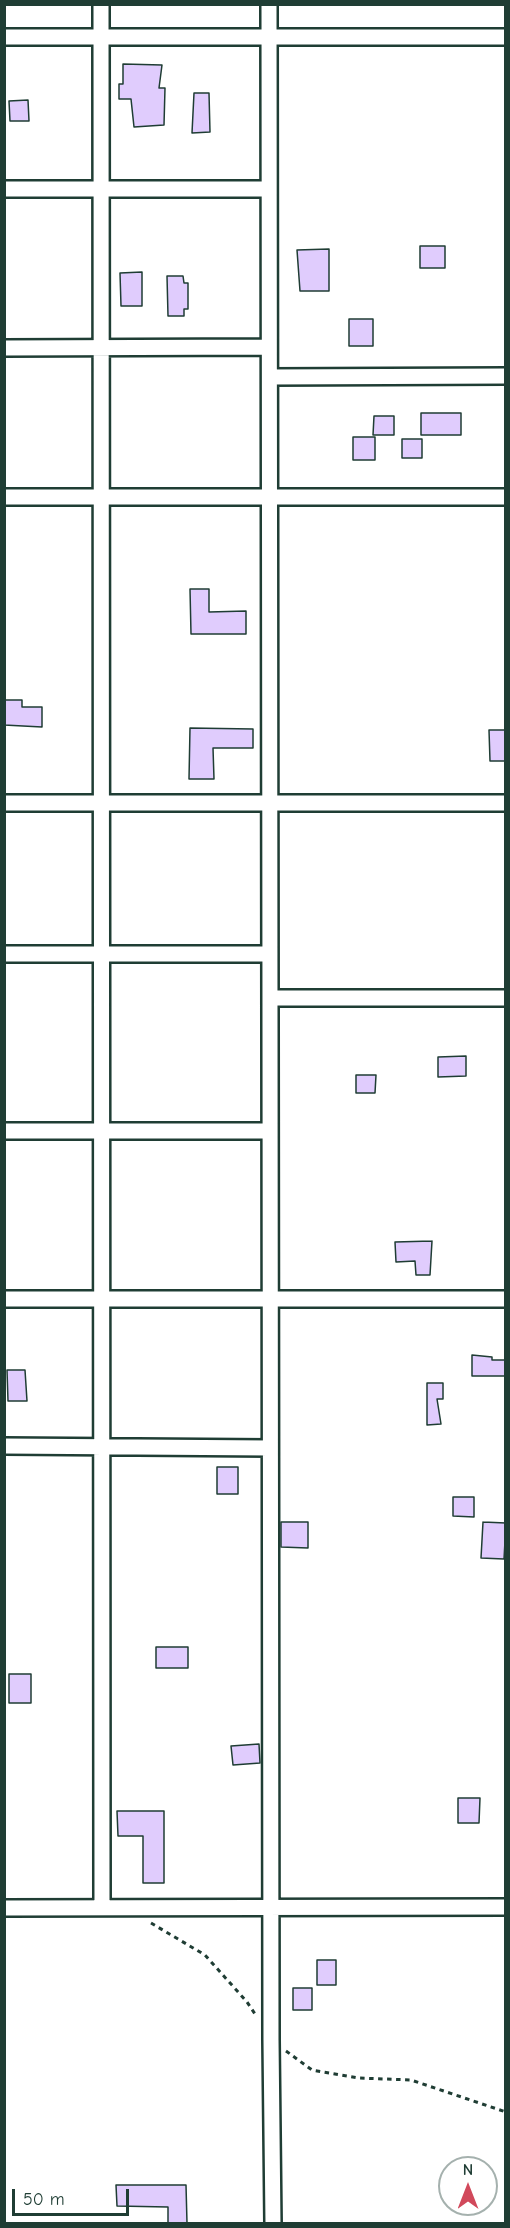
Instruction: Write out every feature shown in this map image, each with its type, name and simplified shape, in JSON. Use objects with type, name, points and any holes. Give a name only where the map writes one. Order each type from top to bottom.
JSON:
[{"type":"street","points":[[101,4],[102,1908]]},
{"type":"street","points":[[269,4],[273,2223]]},
{"type":"street","points":[[4,37],[506,37]]},
{"type":"street","points":[[4,189],[269,189]]},
{"type":"street","points":[[4,348],[269,348]]},
{"type":"street","points":[[270,377],[506,376]]},
{"type":"street","points":[[4,497],[506,497]]},
{"type":"street","points":[[4,803],[506,803]]},
{"type":"street","points":[[4,954],[270,954]]},
{"type":"street","points":[[270,998],[506,998]]},
{"type":"street","points":[[4,1131],[270,1131]]},
{"type":"street","points":[[4,1299],[506,1299]]},
{"type":"street","points":[[4,1446],[270,1448]]},
{"type":"street","points":[[4,1908],[506,1907]]},
{"type":"path","points":[[125,1908],[205,1954],[247,2002],[271,2040],[312,2070],[358,2078],[411,2080],[506,2112]]},
{"type":"building","points":[[123,64],[162,65],[159,88],[165,88],[164,125],[134,127],[131,99],[119,99],[119,84],[123,84]]},
{"type":"building","points":[[194,93],[209,93],[210,132],[192,133]]},
{"type":"building","points":[[28,100],[29,121],[10,121],[9,101]]},
{"type":"building","points":[[420,246],[445,246],[445,268],[420,268]]},
{"type":"building","points":[[329,249],[329,291],[300,291],[297,250]]},
{"type":"building","points":[[142,272],[142,306],[121,306],[120,273]]},
{"type":"building","points":[[167,276],[183,276],[184,283],[188,283],[188,309],[184,309],[184,316],[168,316]]},
{"type":"building","points":[[349,319],[373,319],[373,346],[349,346]]},
{"type":"building","points":[[421,413],[461,413],[461,435],[421,435]]},
{"type":"building","points":[[374,416],[394,416],[394,435],[373,435]]},
{"type":"building","points":[[353,437],[375,437],[375,460],[353,460]]},
{"type":"building","points":[[402,439],[422,439],[422,458],[402,458]]},
{"type":"building","points":[[190,589],[209,589],[209,612],[246,611],[246,634],[191,634]]},
{"type":"building","points":[[4,700],[22,700],[22,707],[42,707],[42,727],[4,725]]},
{"type":"building","points":[[190,728],[253,729],[253,748],[213,748],[214,779],[189,779]]},
{"type":"building","points":[[489,730],[506,730],[506,761],[490,761]]},
{"type":"building","points":[[466,1056],[466,1076],[438,1077],[438,1057]]},
{"type":"building","points":[[356,1075],[376,1075],[375,1093],[356,1093]]},
{"type":"building","points":[[432,1241],[430,1275],[416,1275],[415,1261],[396,1262],[395,1242]]},
{"type":"building","points":[[472,1355],[492,1357],[492,1360],[506,1360],[506,1376],[472,1376]]},
{"type":"building","points":[[7,1370],[25,1370],[27,1401],[8,1401]]},
{"type":"building","points":[[427,1383],[443,1383],[443,1399],[437,1399],[441,1424],[427,1425]]},
{"type":"building","points":[[217,1467],[238,1467],[238,1494],[217,1494]]},
{"type":"building","points":[[453,1497],[474,1497],[474,1517],[453,1516]]},
{"type":"building","points":[[281,1522],[308,1522],[308,1548],[281,1547]]},
{"type":"building","points":[[483,1522],[506,1523],[504,1559],[481,1558]]},
{"type":"building","points":[[156,1647],[188,1647],[188,1668],[156,1668]]},
{"type":"building","points":[[9,1674],[31,1674],[31,1703],[9,1703]]},
{"type":"building","points":[[259,1744],[260,1763],[233,1765],[231,1746]]},
{"type":"building","points":[[458,1798],[480,1798],[479,1823],[458,1823]]},
{"type":"building","points":[[117,1811],[164,1811],[164,1883],[143,1883],[143,1836],[118,1836]]},
{"type":"building","points":[[317,1960],[336,1960],[336,1985],[317,1985]]},
{"type":"building","points":[[293,1988],[312,1988],[312,2010],[293,2010]]},
{"type":"building","points":[[116,2185],[186,2185],[187,2223],[168,2223],[168,2207],[117,2206]]}]
